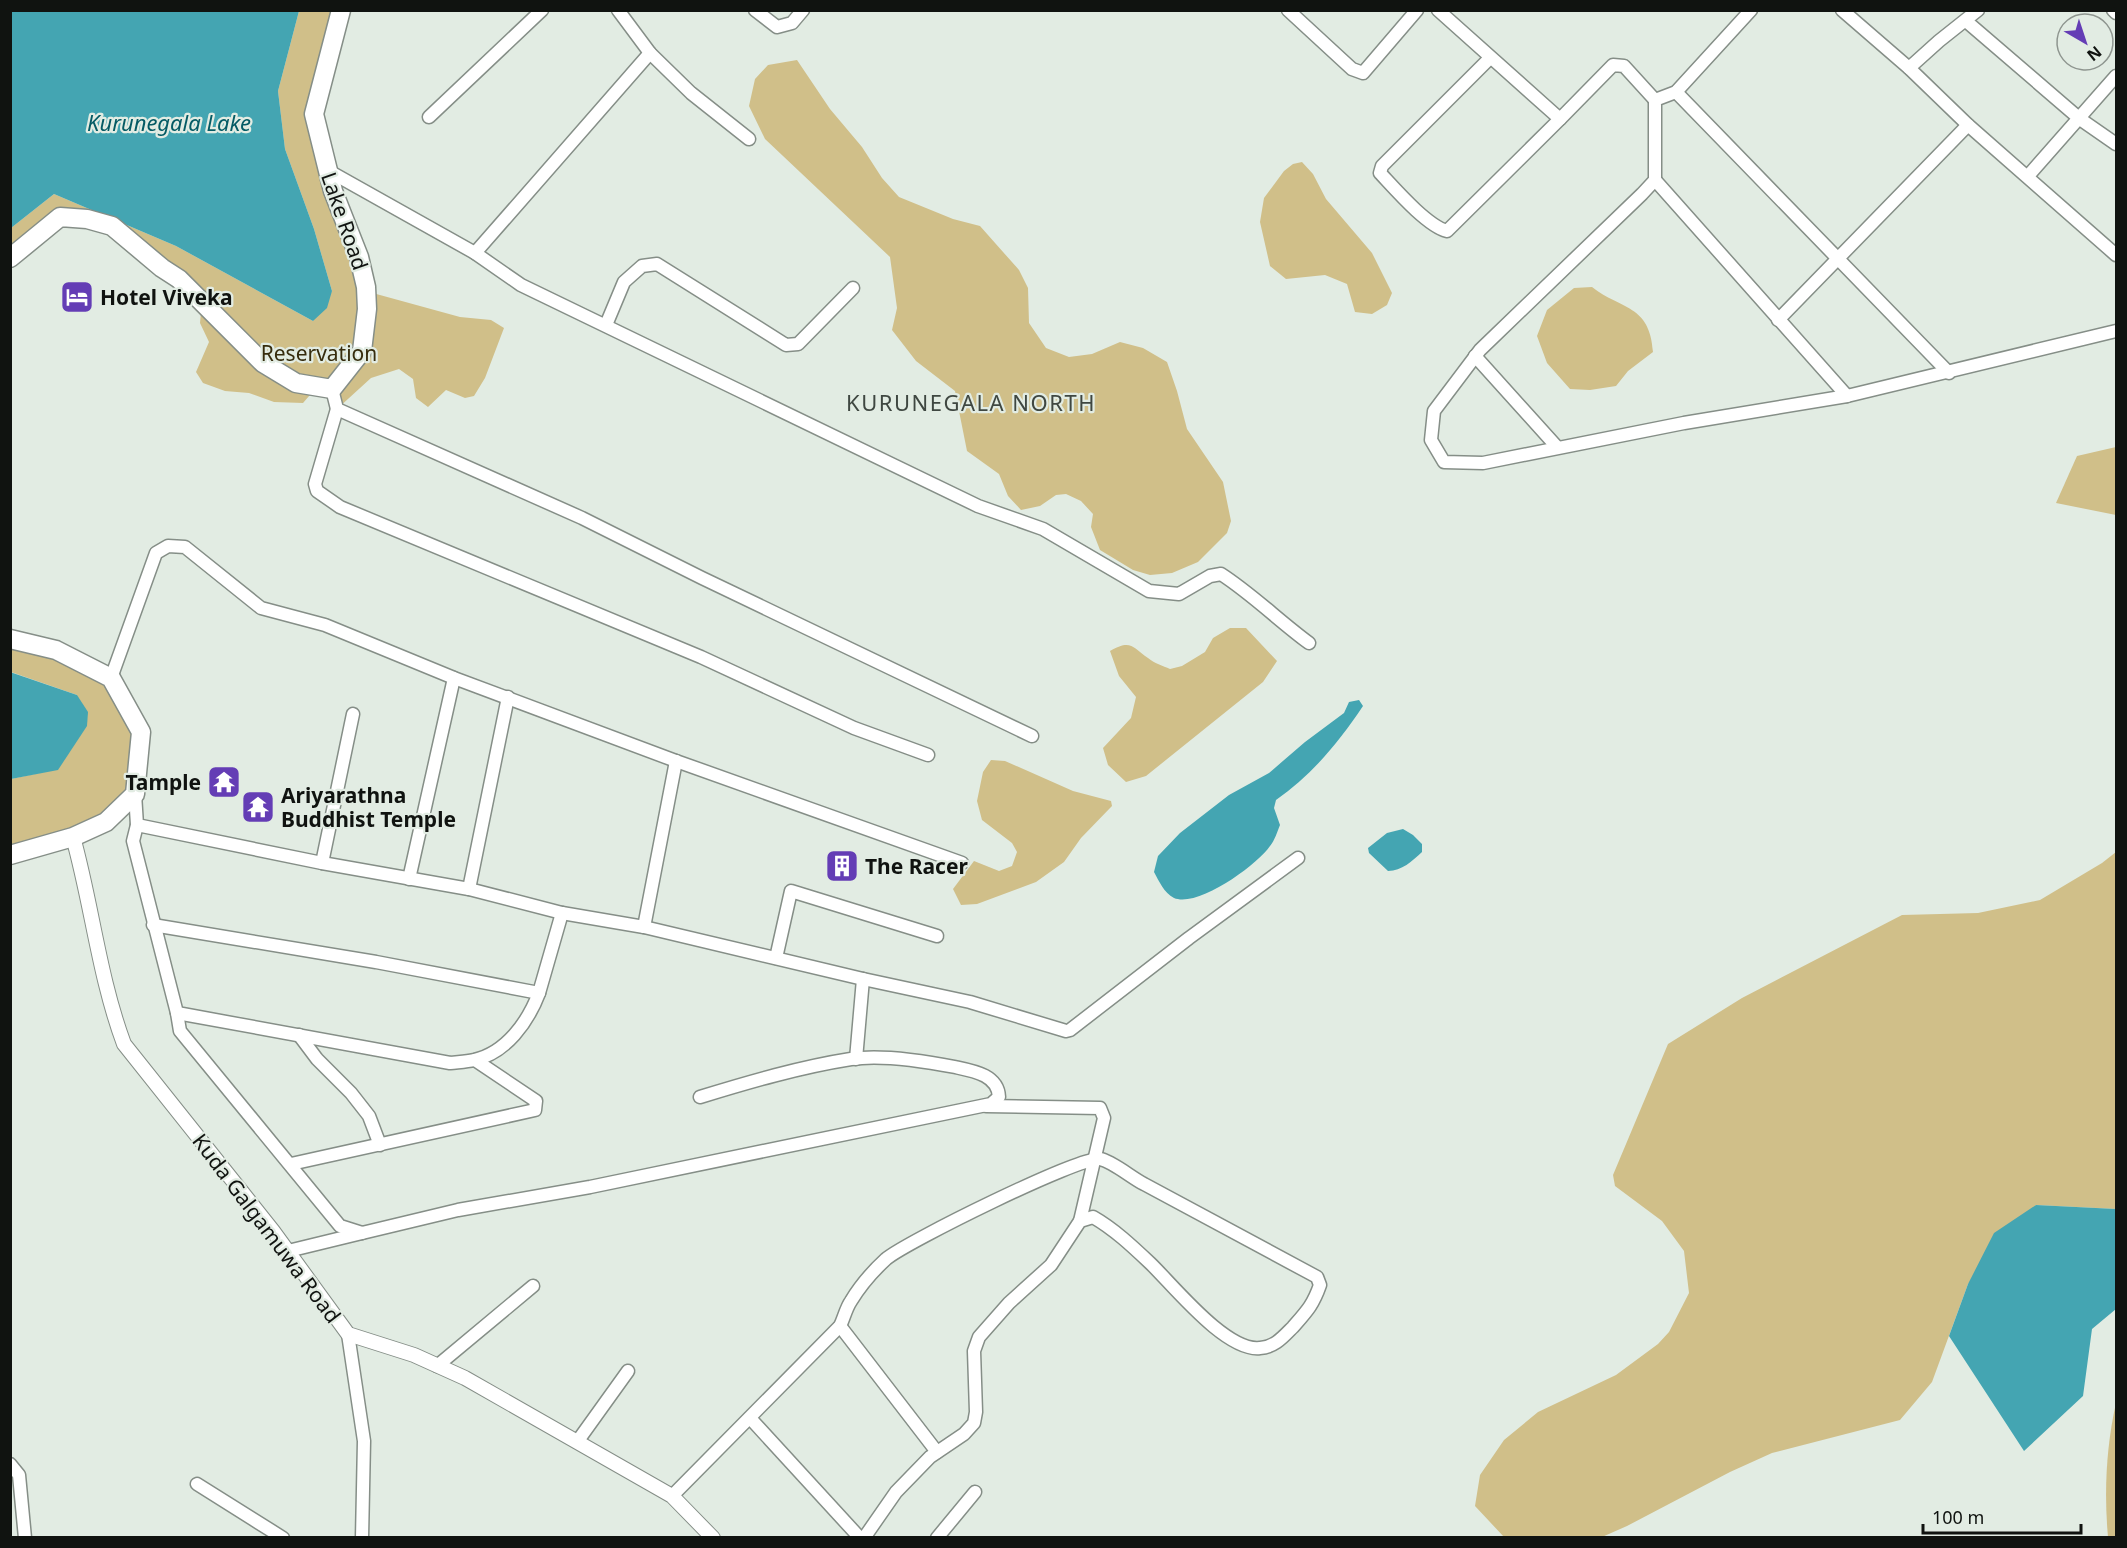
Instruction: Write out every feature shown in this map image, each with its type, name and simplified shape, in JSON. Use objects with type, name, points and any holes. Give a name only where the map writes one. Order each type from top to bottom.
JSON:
[{"type":"main road","name":"Lake Road","points":[[333,389],[362,351],[368,309],[359,256],[333,191],[314,114],[340,10]]},
{"type":"main road","points":[[10,258],[60,217],[87,219],[112,226],[162,268],[179,279],[263,363],[297,383],[333,389]]},
{"type":"main road","points":[[10,639],[56,650],[111,678],[141,732],[135,794],[106,822],[73,837],[10,855]]},
{"type":"street","points":[[429,117],[542,10]]},
{"type":"street","points":[[618,10],[650,53],[691,93],[749,139]]},
{"type":"street","points":[[755,10],[777,27],[792,23],[803,10]]},
{"type":"street","points":[[1288,10],[1352,69],[1363,73],[1417,10]]},
{"type":"street","points":[[1438,10],[1560,119]]},
{"type":"street","points":[[1655,100],[1676,92],[1751,10]]},
{"type":"street","points":[[1842,10],[2116,255]]},
{"type":"street","points":[[1909,68],[1938,41],[1978,10]]},
{"type":"street","points":[[2113,10],[2116,13]]},
{"type":"street","points":[[1966,21],[2080,118],[2116,144]]},
{"type":"street","points":[[475,253],[650,53]]},
{"type":"street","points":[[1490,58],[1382,166],[1380,173],[1404,199],[1439,229],[1447,231],[1613,65],[1624,66],[1655,100],[1655,180],[1846,396]]},
{"type":"street","points":[[2028,176],[2116,76]]},
{"type":"street","points":[[1676,92],[1949,373]]},
{"type":"street","points":[[1778,320],[1968,125]]},
{"type":"street","points":[[327,170],[475,253],[521,285],[978,506],[1042,529],[1149,591],[1179,594],[1210,576],[1221,574],[1309,643]]},
{"type":"street","points":[[1655,180],[1569,262],[1476,356],[1434,411],[1431,440],[1444,462],[1483,463],[1684,423],[1846,396],[2116,331]]},
{"type":"street","points":[[606,325],[624,282],[642,266],[657,264],[749,324],[786,345],[798,344],[853,288]]},
{"type":"street","points":[[1476,356],[1557,447]]},
{"type":"street","points":[[333,389],[337,409],[315,484],[318,491],[340,507],[701,657],[854,728],[928,755]]},
{"type":"street","points":[[337,409],[582,518],[1032,736]]},
{"type":"street","points":[[111,678],[156,554],[168,546],[185,547],[261,608],[325,625],[454,678],[676,761],[962,863]]},
{"type":"street","points":[[409,879],[454,678]]},
{"type":"street","points":[[470,889],[508,697]]},
{"type":"street","points":[[322,863],[352,714]]},
{"type":"street","points":[[644,927],[676,761]]},
{"type":"street","points":[[135,794],[137,825],[133,841],[180,1030],[340,1226],[362,1233],[372,1230]]},
{"type":"street","points":[[137,825],[322,863],[470,889],[562,913],[644,927],[970,1002],[1066,1031],[1298,858]]},
{"type":"street","name":"Kuda Galgamuwa Road","points":[[73,837],[111,1010],[124,1044],[288,1251],[348,1334],[414,1355],[465,1378],[672,1496],[713,1538]]},
{"type":"street","points":[[776,958],[791,891],[937,936]]},
{"type":"street","points":[[177,1013],[450,1063],[475,1060],[495,1052],[511,1039],[533,1009],[562,913]]},
{"type":"street","points":[[153,925],[376,962],[539,993]]},
{"type":"street","points":[[856,1059],[863,979]]},
{"type":"street","points":[[299,1035],[317,1059],[351,1093],[369,1116],[380,1144]]},
{"type":"street","points":[[288,1251],[458,1210],[590,1187],[991,1104],[999,1097],[999,1089],[991,1079],[975,1071],[916,1059],[856,1059],[764,1078],[700,1097]]},
{"type":"street","points":[[291,1164],[535,1110],[536,1101],[475,1060]]},
{"type":"street","points":[[750,1418],[862,1538],[896,1492],[937,1452],[964,1434],[974,1423],[976,1412],[974,1351],[978,1337],[1009,1303],[1051,1265],[1080,1221],[1104,1118],[1100,1108],[980,1106]]},
{"type":"street","points":[[672,1496],[840,1326],[848,1311],[849,1303],[874,1270],[888,1257],[1052,1174],[1094,1159],[1104,1160],[1133,1178],[1317,1277],[1320,1285],[1313,1305],[1279,1342],[1258,1349],[1241,1345],[1204,1320],[1150,1263],[1109,1226],[1093,1217],[1080,1221]]},
{"type":"street","points":[[437,1365],[533,1286]]},
{"type":"street","points":[[840,1326],[937,1452]]},
{"type":"street","points":[[348,1334],[364,1441],[362,1538]]},
{"type":"street","points":[[578,1442],[628,1371]]},
{"type":"street","points":[[10,1464],[19,1475],[25,1538]]},
{"type":"street","points":[[197,1484],[284,1538]]},
{"type":"street","points":[[938,1538],[975,1492]]},
{"type":"green space","name":"Reservation","points":[[299,11],[341,11],[314,114],[369,292],[460,317],[491,320],[504,328],[485,378],[474,396],[465,398],[446,390],[428,407],[416,398],[413,379],[399,369],[371,378],[337,409],[332,389],[316,388],[303,403],[274,402],[249,393],[225,391],[203,383],[196,372],[209,342],[200,323],[202,301],[112,226],[60,217],[11,258],[11,228],[54,194],[176,246],[313,321],[332,291],[314,229],[285,149],[278,91]]},
{"type":"green space","points":[[797,60],[830,109],[899,197],[953,219],[980,226],[1019,270],[1028,288],[1029,323],[1046,348],[1069,357],[1092,354],[1120,342],[1143,348],[1167,362],[1187,429],[1223,482],[1231,521],[1227,533],[1198,562],[1172,573],[1150,575],[1133,570],[1100,550],[1091,527],[1093,514],[1081,501],[1066,494],[1056,495],[1040,506],[1021,510],[1008,496],[999,474],[967,451],[955,391],[916,361],[892,330],[897,308],[890,257],[765,139],[749,106],[755,79],[768,65]]},
{"type":"green space","points":[[1302,162],[1313,174],[1326,199],[1372,253],[1392,293],[1387,305],[1372,314],[1355,312],[1347,284],[1325,275],[1286,279],[1270,266],[1260,222],[1264,198],[1284,171],[1293,164]]},
{"type":"green space","points":[[1592,287],[1640,316],[1651,336],[1653,352],[1628,371],[1616,386],[1590,390],[1570,389],[1547,363],[1537,336],[1547,310],[1574,288]]},
{"type":"green space","points":[[2116,447],[2116,515],[2056,503],[2077,456]]},
{"type":"green space","points":[[1230,628],[1246,628],[1277,661],[1263,682],[1146,776],[1126,782],[1108,765],[1103,748],[1131,718],[1136,697],[1119,676],[1110,651],[1123,645],[1131,646],[1170,669],[1182,666],[1205,652],[1213,638]]},
{"type":"green space","points":[[10,639],[111,678],[141,732],[135,794],[106,822],[11,855],[11,779],[58,769],[77,695],[11,672]]},
{"type":"green space","points":[[991,760],[1005,761],[1073,791],[1111,801],[1112,806],[1081,838],[1064,862],[1036,882],[977,904],[961,905],[953,889],[974,861],[999,871],[1012,866],[1017,852],[1012,843],[982,820],[977,801],[983,772]]},
{"type":"green space","points":[[2116,852],[2116,1209],[2036,1205],[1968,1284],[1932,1382],[1900,1420],[1772,1453],[1602,1537],[1504,1537],[1475,1506],[1480,1475],[1504,1440],[1538,1412],[1616,1375],[1658,1344],[1669,1332],[1689,1293],[1684,1251],[1662,1221],[1615,1186],[1613,1175],[1668,1044],[1742,998],[1902,915],[1978,913],[2040,900],[2102,863]]},
{"type":"green space","points":[[2116,1403],[2116,1537],[2108,1537],[2107,1470]]},
{"type":"water","name":"Kurunegala Lake","points":[[11,11],[299,11],[278,91],[285,149],[314,229],[332,291],[327,308],[313,321],[176,246],[54,194],[11,228]]},
{"type":"water","points":[[10,672],[77,695],[88,712],[87,726],[58,770],[11,779]]},
{"type":"water","points":[[1359,700],[1363,706],[1334,745],[1313,769],[1276,800],[1274,808],[1280,825],[1273,841],[1263,854],[1226,883],[1197,897],[1174,898],[1167,893],[1154,872],[1158,856],[1180,833],[1229,795],[1269,773],[1344,713],[1349,702]]},
{"type":"water","points":[[1403,829],[1422,844],[1422,852],[1411,862],[1393,871],[1388,871],[1369,853],[1368,848],[1387,833]]},
{"type":"water","points":[[2036,1205],[2116,1209],[2116,1309],[2092,1329],[2083,1396],[2024,1451],[1949,1336],[1968,1284],[1994,1233]]},
{"type":"place","name":"Hotel Viveka","points":[[77,297]]},
{"type":"place","name":"Tample","points":[[224,782]]},
{"type":"place","name":"Ariyarathna Buddhist Temple","points":[[258,807]]},
{"type":"place","name":"The Racer","points":[[842,866]]},
{"type":"district","name":"KURUNEGALA NORTH","points":[[971,402]]}]
